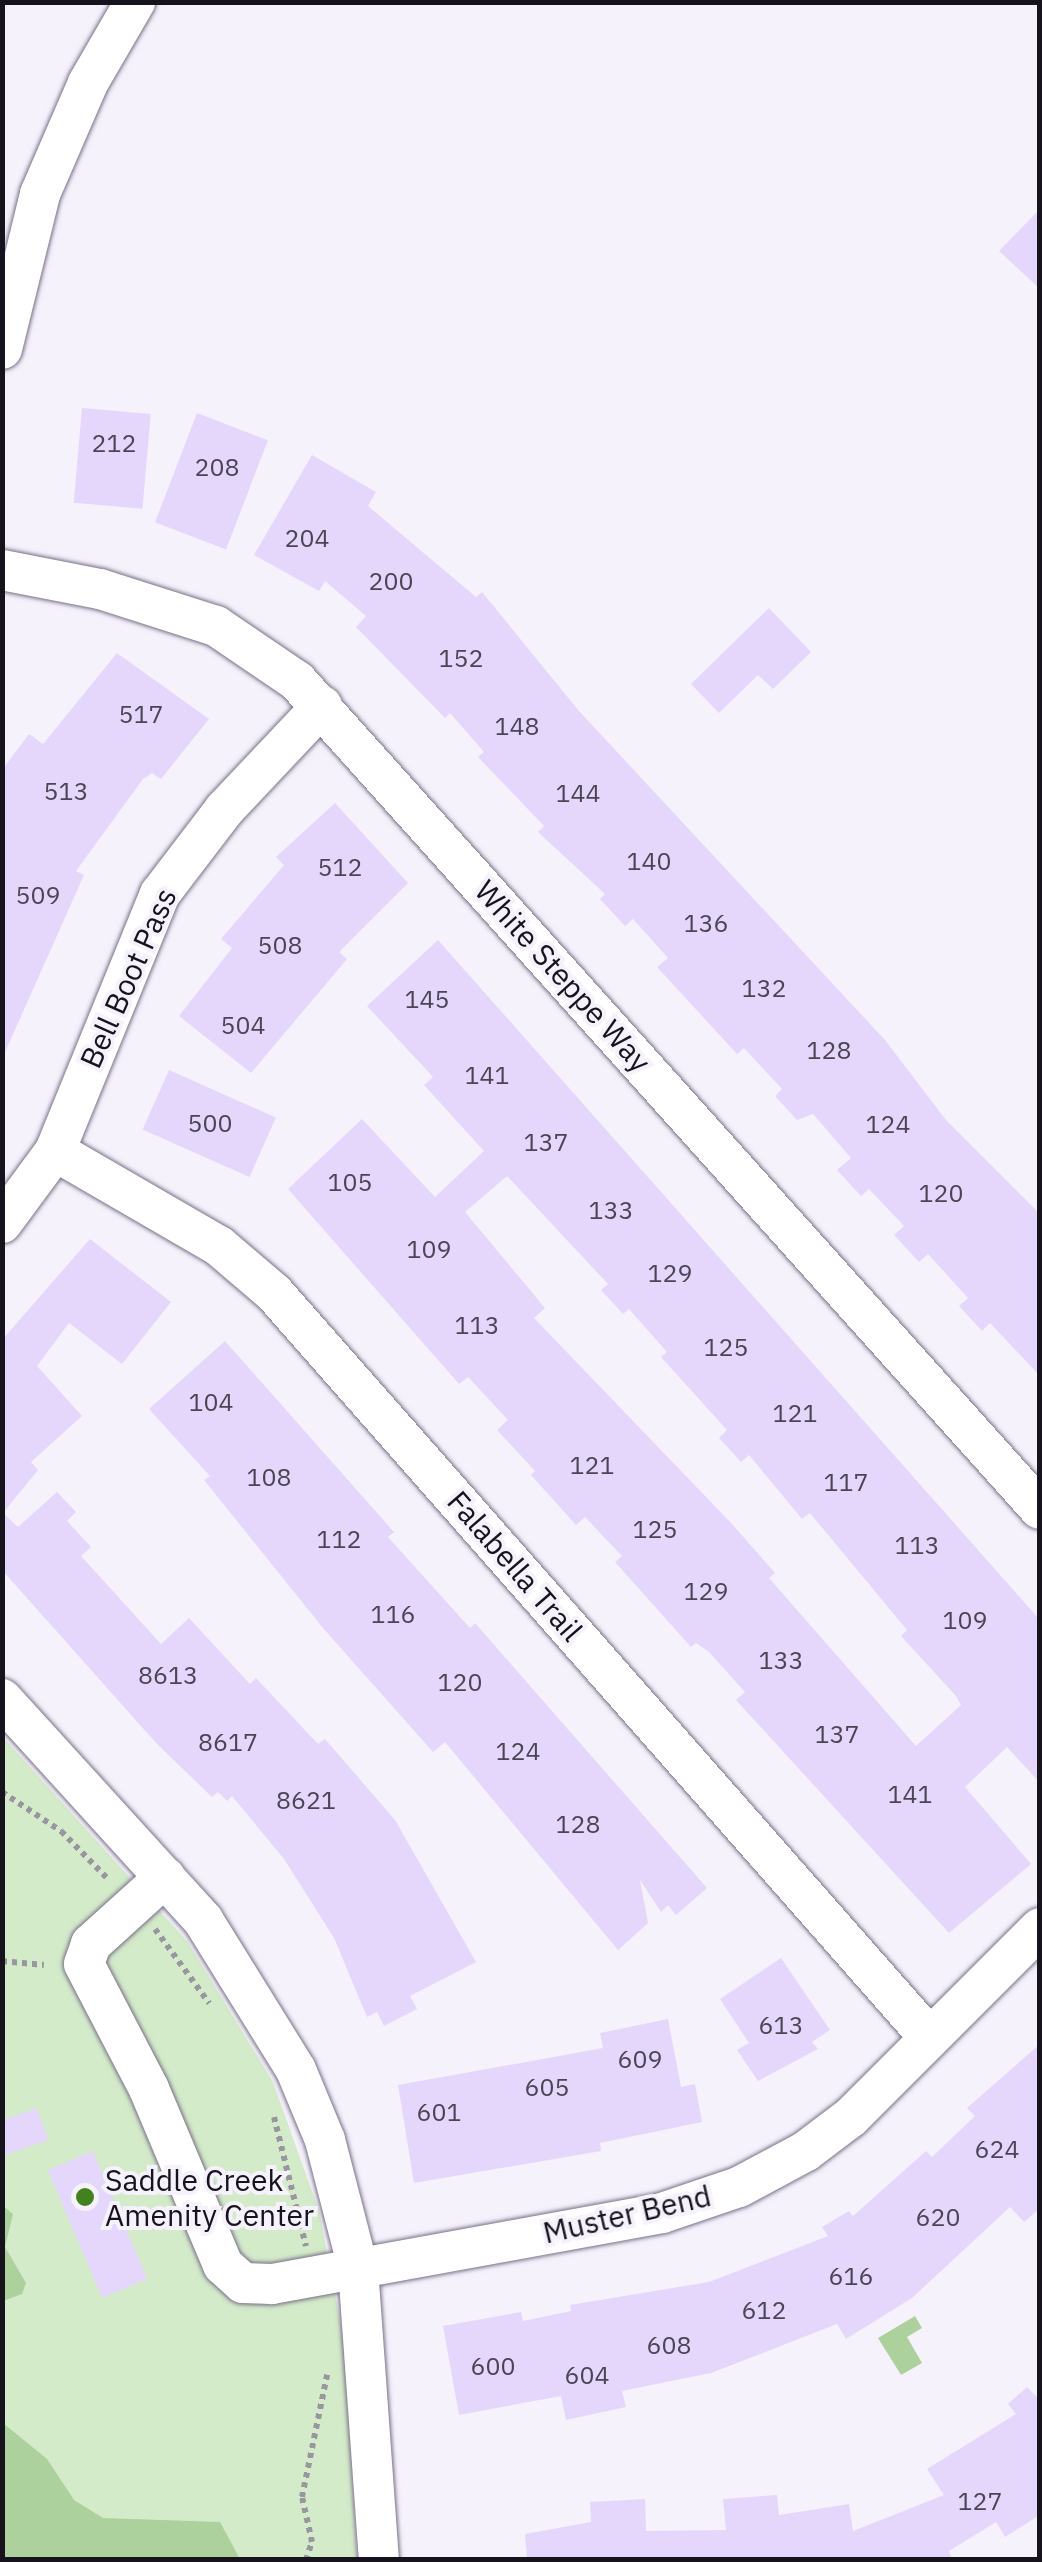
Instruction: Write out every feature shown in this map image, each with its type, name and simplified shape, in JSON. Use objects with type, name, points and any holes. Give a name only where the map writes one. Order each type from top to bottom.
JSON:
[{"type":"street","points":[[2,349],[40,194],[88,83],[134,2]]},
{"type":"street","name":"White Steppe Way","points":[[2,570],[100,589],[216,626],[322,706],[1040,1509]]},
{"type":"street","name":"Bell Boot Pass","points":[[2,1223],[54,1152],[160,894],[224,810],[322,706]]},
{"type":"street","name":"Falabella Trail","points":[[54,1152],[219,1246],[274,1293],[929,2036]]},
{"type":"street","points":[[2,1699],[203,1920],[296,2070],[325,2140],[358,2268],[379,2560]]},
{"type":"street","name":"Muster Bend","points":[[165,1877],[91,1944],[84,1964],[149,2089],[222,2264],[242,2283],[272,2284],[662,2213],[740,2187],[806,2151],[852,2117],[1040,1928]]},
{"type":"path","points":[[2,1792],[61,1831],[120,1892]]},
{"type":"path","points":[[154,1928],[218,2016]]},
{"type":"path","points":[[2,1962],[44,1966]]},
{"type":"path","points":[[273,2112],[308,2257]]},
{"type":"path","points":[[306,2560],[312,2542],[302,2498],[326,2361]]},
{"type":"shaded area","points":[[2,1736],[187,1941],[273,2082],[319,2211],[344,2341],[357,2559],[3,2559]]},
{"type":"shaded area","points":[[2,2205],[13,2214],[5,2247],[26,2283],[22,2294],[3,2301]]},
{"type":"shaded area","points":[[915,2316],[922,2328],[907,2337],[922,2363],[901,2375],[878,2338]]},
{"type":"shaded area","points":[[3,2423],[47,2459],[74,2500],[103,2518],[220,2522],[240,2559],[3,2559]]},
{"type":"building","points":[[1040,209],[1040,289],[999,251]]},
{"type":"building","points":[[82,408],[151,414],[142,509],[74,503]]},
{"type":"building","points":[[197,413],[268,440],[226,549],[155,522]]},
{"type":"building","points":[[312,455],[376,492],[368,506],[476,597],[482,592],[579,711],[885,1040],[946,1120],[1040,1214],[1040,1376],[990,1323],[982,1331],[959,1306],[968,1298],[928,1254],[919,1262],[894,1235],[904,1226],[869,1189],[861,1196],[837,1170],[851,1158],[813,1114],[797,1120],[775,1096],[782,1089],[744,1048],[737,1054],[657,967],[668,958],[633,919],[625,926],[600,899],[605,894],[538,832],[544,826],[478,757],[484,752],[450,713],[445,718],[356,627],[366,616],[325,581],[319,591],[254,555]]},
{"type":"building","points":[[769,608],[811,652],[773,689],[758,675],[719,713],[691,684]]},
{"type":"building","points":[[117,653],[209,719],[161,779],[152,773],[143,779],[76,871],[84,875],[2,1059],[2,770],[29,734],[43,744]]},
{"type":"building","points":[[335,803],[408,883],[339,952],[347,959],[251,1073],[179,1016],[232,948],[221,939],[284,865],[276,857]]},
{"type":"building","points":[[438,940],[1040,1620],[1040,1783],[1007,1747],[965,1787],[1031,1864],[949,1933],[736,1700],[745,1692],[709,1652],[696,1643],[691,1647],[615,1562],[622,1556],[585,1517],[576,1525],[531,1475],[535,1471],[497,1430],[508,1420],[468,1377],[459,1384],[288,1189],[362,1119],[435,1197],[484,1151],[424,1085],[433,1077],[367,1006]],"holes":[[[507,1176],[608,1284],[601,1290],[623,1314],[629,1309],[667,1352],[661,1357],[727,1430],[719,1438],[741,1462],[749,1455],[802,1519],[810,1513],[907,1630],[901,1636],[956,1696],[961,1705],[916,1746],[769,1578],[775,1573],[733,1525],[534,1318],[545,1308],[465,1212]]]},
{"type":"building","points":[[169,1070],[276,1118],[249,1177],[143,1129]]},
{"type":"building","points":[[90,1239],[171,1302],[122,1364],[69,1323],[37,1366],[82,1416],[31,1462],[38,1470],[3,1513],[18,1527],[57,1492],[76,1512],[67,1521],[91,1547],[81,1556],[161,1644],[189,1618],[250,1684],[256,1678],[318,1744],[325,1739],[395,1820],[476,1962],[410,1996],[417,2009],[384,2026],[377,2012],[367,2017],[334,1938],[284,1859],[232,1796],[227,1801],[218,1792],[212,1797],[157,1744],[2,1570],[2,1340]]},
{"type":"building","points":[[225,1341],[394,1532],[388,1537],[470,1628],[475,1623],[707,1888],[676,1915],[668,1905],[661,1912],[640,1880],[648,1923],[618,1950],[445,1742],[433,1752],[323,1628],[204,1480],[210,1476],[149,1409]]},
{"type":"building","points":[[781,1958],[830,2030],[812,2042],[818,2049],[758,2081],[737,2050],[749,2043],[720,1999]]},
{"type":"building","points":[[668,2019],[681,2087],[695,2084],[702,2122],[600,2143],[601,2151],[414,2183],[398,2085],[603,2048],[600,2033]]},
{"type":"building","points":[[1040,2044],[1040,2208],[1024,2222],[1010,2207],[912,2298],[846,2339],[837,2324],[711,2373],[622,2391],[626,2407],[566,2420],[561,2396],[459,2415],[443,2326],[521,2312],[523,2321],[571,2311],[570,2305],[709,2282],[828,2236],[822,2227],[849,2211],[853,2216],[926,2151],[932,2157],[975,2116],[967,2108]]},
{"type":"building","points":[[37,2108],[48,2140],[2,2156],[2,2120]]},
{"type":"building","points":[[93,2151],[147,2279],[102,2298],[48,2170]]},
{"type":"building","points":[[1027,2387],[1040,2400],[1040,2515],[1005,2537],[996,2522],[949,2551],[952,2560],[527,2560],[525,2534],[591,2522],[590,2502],[645,2499],[646,2531],[726,2530],[723,2499],[777,2495],[779,2515],[849,2504],[853,2531],[944,2495],[927,2469],[1016,2414],[1008,2404]]},
{"type":"place","name":"Saddle Creek Amenity Center","points":[[85,2197]]}]
